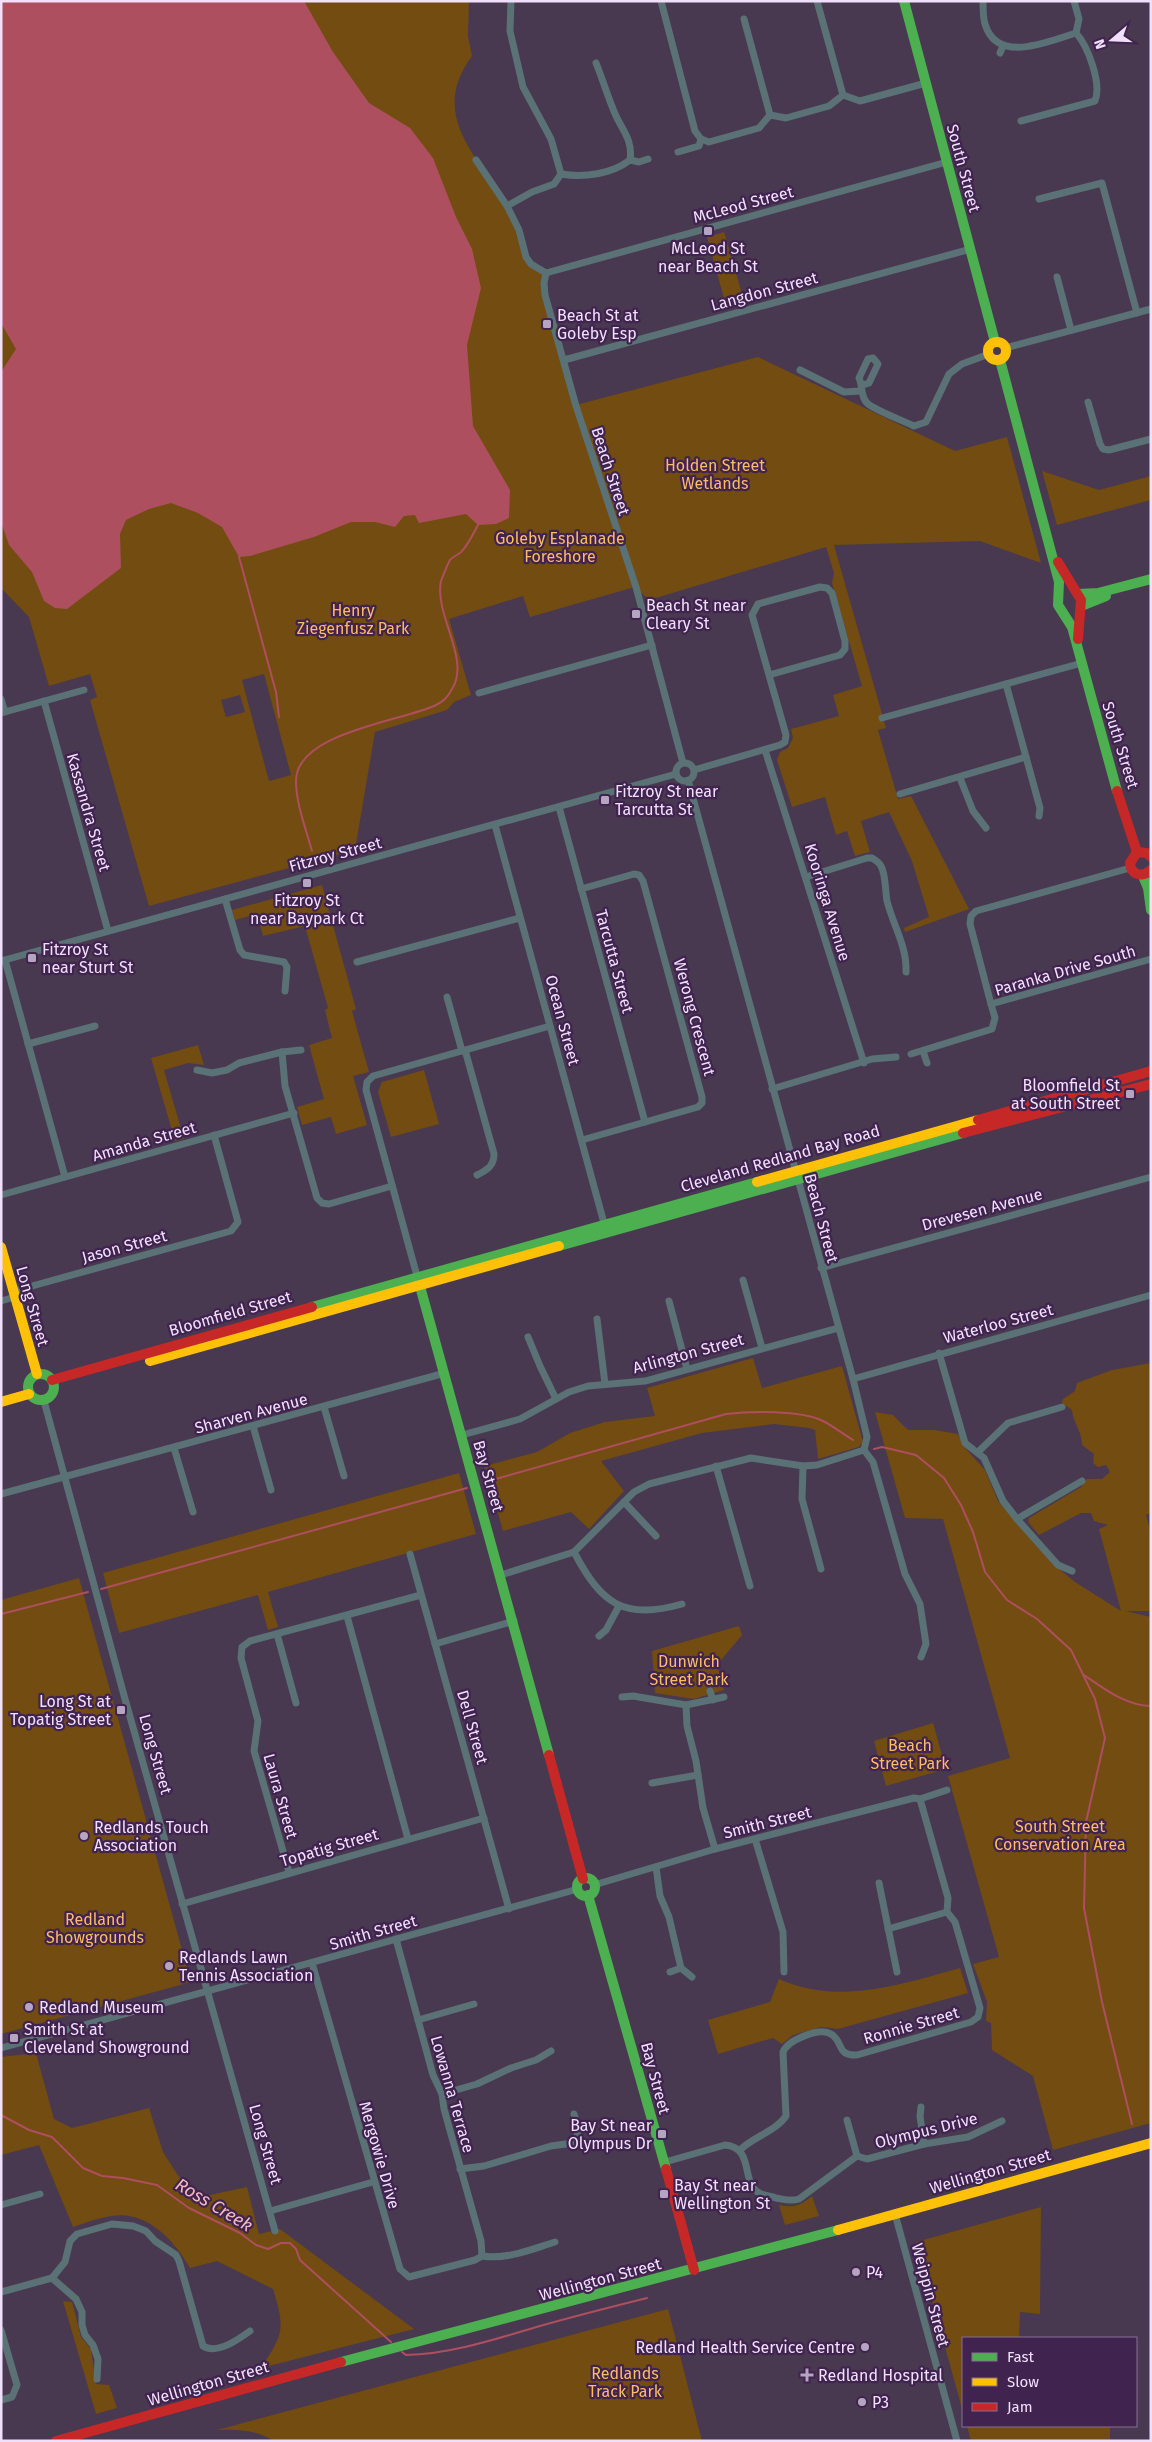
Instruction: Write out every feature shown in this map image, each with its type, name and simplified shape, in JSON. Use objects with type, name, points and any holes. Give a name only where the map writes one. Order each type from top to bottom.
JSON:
[{"type":"main road","name":"South Street","points":[[904,1],[996,342]]},
{"type":"main road","points":[[996,342],[1002,343],[1005,348],[1005,355],[1000,360],[994,359],[989,354],[989,348],[996,342]]},
{"type":"main road","name":"South Street","points":[[1000,360],[1050,546],[1060,595],[1058,605],[1072,627],[1114,781],[1125,809],[1137,852]]},
{"type":"main road","name":"South Street","points":[[1050,546],[1076,594],[1080,607],[1078,646]]},
{"type":"main road","points":[[1060,595],[1066,591],[1076,594],[1098,592],[1151,579]]},
{"type":"main road","points":[[1064,613],[1075,614],[1080,607],[1099,598],[1151,584]]},
{"type":"main road","points":[[1151,857],[1147,853],[1137,852],[1130,858],[1130,868],[1135,874],[1147,873],[1151,910]]},
{"type":"main road","name":"Cleveland Redland Bay Road","points":[[419,1281],[604,1223],[1151,1071]]},
{"type":"main road","name":"Cleveland Redland Bay Road","points":[[419,1281],[1151,1084]]},
{"type":"main road","name":"Long Street","points":[[1,1246],[37,1374]]},
{"type":"main road","name":"Bay Street","points":[[419,1281],[584,1879]]},
{"type":"main road","name":"Bloomfield Street","points":[[53,1384],[419,1281]]},
{"type":"main road","points":[[37,1374],[45,1375],[53,1384],[51,1396],[44,1401],[35,1400],[28,1390],[30,1379],[37,1374]]},
{"type":"main road","points":[[1,1393],[28,1390]]},
{"type":"main road","points":[[1,1402],[28,1390]]},
{"type":"main road","points":[[584,1879],[590,1879],[594,1885],[594,1890],[588,1895],[582,1894],[578,1890],[578,1883],[584,1879]]},
{"type":"main road","name":"Bay Street","points":[[588,1895],[694,2270]]},
{"type":"main road","name":"Wellington Street","points":[[56,2441],[314,2369],[694,2270],[1151,2143]]},
{"type":"street","points":[[511,1],[510,31],[523,87],[551,139],[561,174]]},
{"type":"street","points":[[661,1],[695,131],[701,139],[709,142],[759,128],[770,114]]},
{"type":"street","points":[[817,1],[843,95]]},
{"type":"street","points":[[983,1],[984,24],[991,37],[1002,50],[1020,49],[1076,33]]},
{"type":"street","points":[[1074,1],[1079,19],[1076,33]]},
{"type":"street","points":[[744,19],[770,114]]},
{"type":"street","points":[[1021,121],[1095,101],[1099,92],[1086,44],[1076,33]]},
{"type":"street","points":[[561,174],[580,178],[622,167],[630,160],[632,150],[626,133],[616,117],[596,62]]},
{"type":"street","points":[[843,95],[860,101],[926,83]]},
{"type":"street","points":[[770,114],[786,118],[829,106],[843,95]]},
{"type":"street","points":[[678,152],[699,146],[701,139]]},
{"type":"street","points":[[630,160],[639,162],[648,159]]},
{"type":"street","points":[[476,160],[507,206],[519,230],[526,257],[531,264],[546,273]]},
{"type":"street","name":"McLeod Street","points":[[546,273],[947,162]]},
{"type":"street","points":[[507,206],[532,192],[554,184],[561,174]]},
{"type":"street","points":[[1039,199],[1102,182],[1137,313]]},
{"type":"street","name":"Langdon Street","points":[[564,360],[971,249]]},
{"type":"street","name":"Beach Street","points":[[546,273],[544,283],[545,295],[576,406],[636,587],[684,763]]},
{"type":"street","points":[[1057,277],[1071,330]]},
{"type":"street","points":[[1005,348],[1151,309]]},
{"type":"street","points":[[800,370],[844,392],[862,388],[867,403],[914,426],[920,426],[926,422],[949,374],[954,368],[989,354]]},
{"type":"street","points":[[1088,402],[1103,449],[1109,450],[1151,439]]},
{"type":"street","points":[[694,770],[765,750],[784,742],[786,735],[769,675],[752,615],[758,604],[820,587],[826,588],[832,593],[845,641],[845,649],[840,655],[769,675]]},
{"type":"street","points":[[479,693],[652,645]]},
{"type":"street","points":[[882,718],[1082,663]]},
{"type":"street","points":[[1006,684],[1040,808],[1039,816]]},
{"type":"street","points":[[1,699],[3,712],[84,690]]},
{"type":"street","name":"Kassandra Street","points":[[44,701],[108,931]]},
{"type":"street","name":"Kooringa Avenue","points":[[765,750],[864,1063]]},
{"type":"street","points":[[900,794],[1026,758]]},
{"type":"street","points":[[684,763],[690,764],[694,770],[693,776],[688,780],[681,780],[676,774],[678,767],[684,763]]},
{"type":"street","name":"Fitzroy Street","points":[[3,960],[676,774]]},
{"type":"street","points":[[960,778],[973,811],[986,828]]},
{"type":"street","name":"Beach Street","points":[[688,780],[867,1436],[864,1450],[873,1462],[904,1574],[920,1604],[926,1644],[921,1657]]},
{"type":"street","name":"Tarcutta Street","points":[[559,807],[645,1122]]},
{"type":"street","name":"Ocean Street","points":[[495,825],[604,1223]]},
{"type":"street","points":[[806,877],[867,858],[877,861],[883,872],[887,900],[902,944],[906,960],[906,972]]},
{"type":"street","points":[[991,1004],[970,924],[971,916],[976,911],[1130,868]]},
{"type":"street","name":"Werong Crescent","points":[[581,889],[634,874],[639,875],[643,881],[702,1097],[702,1103],[698,1108],[582,1140]]},
{"type":"street","points":[[225,899],[240,950],[248,957],[284,962],[287,968],[285,990]]},
{"type":"street","points":[[357,962],[520,918]]},
{"type":"street","name":"Paranka Drive South","points":[[911,1054],[992,1029],[995,1018],[991,1004],[1151,959]]},
{"type":"street","points":[[3,960],[65,1177]]},
{"type":"street","points":[[446,997],[494,1154],[494,1162],[477,1176]]},
{"type":"street","points":[[28,1044],[95,1026]]},
{"type":"street","points":[[463,1051],[550,1026]]},
{"type":"street","points":[[197,1070],[212,1073],[227,1070],[239,1063],[282,1052],[301,1050]]},
{"type":"street","name":"Bay Street","points":[[419,1281],[366,1090],[367,1082],[373,1076],[463,1051]]},
{"type":"street","points":[[923,1051],[927,1063]]},
{"type":"street","points":[[282,1052],[285,1086],[317,1198],[322,1203],[329,1204],[392,1186]]},
{"type":"street","points":[[772,1089],[864,1063],[872,1059],[896,1057]]},
{"type":"street","name":"Amanda Street","points":[[1,1195],[294,1113]]},
{"type":"street","name":"Jason Street","points":[[1,1301],[14,1294],[231,1231],[238,1222],[214,1136]]},
{"type":"street","name":"Drevesen Avenue","points":[[821,1268],[1151,1177]]},
{"type":"street","points":[[743,1280],[762,1348]]},
{"type":"street","name":"Waterloo Street","points":[[852,1379],[939,1353],[1151,1295]]},
{"type":"street","points":[[669,1301],[687,1369]]},
{"type":"street","points":[[597,1319],[605,1384]]},
{"type":"street","name":"Arlington Street","points":[[462,1435],[520,1419],[556,1399],[588,1386],[645,1381],[838,1328]]},
{"type":"street","points":[[528,1336],[556,1399]]},
{"type":"street","points":[[939,1353],[965,1443],[978,1452],[988,1465],[1003,1501],[1017,1519],[1058,1565],[1072,1570]]},
{"type":"street","name":"Sharven Avenue","points":[[1,1494],[444,1373]]},
{"type":"street","name":"Long Street","points":[[44,1401],[182,1904],[275,2231]]},
{"type":"street","points":[[324,1406],[344,1476]]},
{"type":"street","points":[[978,1452],[1008,1423],[1062,1407]]},
{"type":"street","points":[[253,1426],[271,1490]]},
{"type":"street","points":[[174,1448],[193,1512]]},
{"type":"street","points":[[501,1576],[574,1552],[634,1492],[649,1484],[751,1458],[803,1466],[864,1450]]},
{"type":"street","points":[[716,1466],[750,1586]]},
{"type":"street","points":[[803,1466],[802,1499],[821,1569]]},
{"type":"street","points":[[1017,1519],[1082,1481]]},
{"type":"street","points":[[624,1502],[656,1536]]},
{"type":"street","points":[[574,1552],[597,1590],[619,1606],[645,1612],[682,1604]]},
{"type":"street","name":"Dell Street","points":[[410,1554],[509,1909]]},
{"type":"street","name":"Laura Street","points":[[289,1872],[254,1751],[258,1721],[240,1652],[246,1643],[422,1595]]},
{"type":"street","points":[[599,1636],[606,1630],[619,1606]]},
{"type":"street","points":[[347,1616],[408,1839]]},
{"type":"street","points":[[435,1644],[514,1621]]},
{"type":"street","points":[[277,1634],[296,1703]]},
{"type":"street","points":[[710,1691],[713,1700]]},
{"type":"street","points":[[622,1697],[633,1696],[686,1705],[724,1696]]},
{"type":"street","points":[[686,1705],[687,1726],[698,1775],[702,1808],[715,1849]]},
{"type":"street","points":[[652,1783],[698,1775]]},
{"type":"street","name":"Smith Street","points":[[594,1885],[715,1849],[914,1798],[920,1799],[947,1790]]},
{"type":"street","name":"Ronnie Street","points":[[740,2150],[749,2140],[783,2122],[786,2116],[783,2052],[785,2046],[792,2040],[822,2032],[830,2033],[836,2038],[842,2050],[849,2055],[857,2055],[971,2022],[978,2017],[980,2008],[955,1922],[947,1912],[948,1898],[920,1799]]},
{"type":"street","name":"Topatig Street","points":[[182,1904],[484,1818]]},
{"type":"street","points":[[755,1839],[783,1932],[784,1972]]},
{"type":"street","points":[[656,1867],[660,1896],[669,1917],[681,1968],[692,1978]]},
{"type":"street","points":[[879,1883],[897,1972]]},
{"type":"street","name":"Smith Street","points":[[1,2048],[578,1890]]},
{"type":"street","points":[[888,1929],[947,1912]]},
{"type":"street","name":"Lowanna Terrace","points":[[396,1939],[432,2075],[442,2094],[444,2109],[481,2241],[482,2256]]},
{"type":"street","name":"Mergowie Drive","points":[[312,1963],[373,2182],[400,2269],[409,2277],[475,2260],[482,2256]]},
{"type":"street","points":[[670,1972],[681,1968]]},
{"type":"street","points":[[418,2020],[474,2004]]},
{"type":"street","points":[[442,2094],[477,2084],[511,2068],[536,2060],[551,2051]]},
{"type":"street","points":[[921,2107],[920,2116],[924,2144]]},
{"type":"street","points":[[460,2169],[484,2166],[551,2146],[573,2142],[578,2137],[579,2130],[574,2114]]},
{"type":"street","points":[[847,2120],[857,2156]]},
{"type":"street","name":"Olympus Drive","points":[[740,2150],[755,2190],[760,2194],[792,2201],[799,2199],[857,2156],[867,2158],[924,2144],[975,2135],[1002,2121]]},
{"type":"street","points":[[664,2162],[725,2145],[733,2146],[740,2150]]},
{"type":"street","points":[[270,2211],[373,2182]]},
{"type":"street","points":[[1,2205],[40,2194]]},
{"type":"street","name":"Weippin Street","points":[[895,2214],[957,2441]]},
{"type":"street","points":[[1,2292],[52,2278],[65,2262],[70,2241],[76,2234],[112,2224],[134,2226],[146,2231],[155,2241],[176,2255],[203,2346],[212,2348],[234,2343],[250,2331]]},
{"type":"street","points":[[482,2256],[495,2257],[516,2254],[555,2242]]},
{"type":"street","points":[[52,2278],[76,2299],[82,2312],[82,2325],[85,2335],[94,2345],[98,2359],[97,2379]]},
{"type":"street","points":[[1,2330],[18,2385],[12,2397],[1,2400]]},
{"type":"green space","points":[[224,1],[469,1],[468,36],[472,56],[460,78],[455,97],[456,116],[471,152],[506,206],[526,256],[546,273],[544,283],[576,405],[758,357],[955,451],[1007,437],[1041,563],[980,541],[834,545],[886,728],[878,730],[898,799],[911,796],[969,909],[905,932],[904,928],[929,917],[912,861],[889,812],[861,821],[870,852],[855,856],[847,831],[836,835],[825,797],[792,807],[777,760],[780,752],[788,748],[793,738],[791,729],[839,716],[833,695],[862,686],[832,583],[834,573],[826,547],[649,600],[635,587],[530,617],[523,596],[449,619],[471,695],[454,702],[447,710],[375,732],[355,850],[149,906],[90,700],[97,697],[90,674],[49,686],[29,617],[1,588],[1,323]],"holes":[[[264,674],[291,775],[269,781],[242,680]],[[240,695],[245,712],[226,717],[221,700]]]},
{"type":"green space","points":[[724,232],[745,304],[727,309],[707,237]]},
{"type":"green space","points":[[1042,471],[1099,490],[1151,476],[1151,500],[1057,525]]},
{"type":"green space","points":[[322,885],[356,1009],[352,1011],[369,1072],[353,1076],[367,1125],[336,1134],[331,1117],[302,1125],[297,1107],[324,1099],[309,1045],[332,1038],[325,1010],[328,1008],[305,926],[263,936],[257,914],[235,920],[232,910]]},
{"type":"green space","points":[[198,1045],[204,1065],[188,1063],[164,1070],[184,1139],[175,1141],[151,1058]]},
{"type":"green space","points":[[424,1070],[439,1124],[391,1137],[378,1092],[382,1082]]},
{"type":"green space","points":[[753,1358],[762,1388],[842,1366],[863,1442],[859,1447],[818,1459],[815,1430],[809,1428],[774,1424],[702,1433],[601,1461],[624,1491],[589,1529],[571,1512],[503,1531],[485,1466],[537,1452],[570,1433],[605,1422],[655,1416],[647,1388]]},
{"type":"green space","name":"South Street Conservation Area","points":[[1151,1363],[1151,1513],[1146,1515],[1151,1533],[1151,1611],[1125,1611],[1151,1617],[1151,2123],[1053,2150],[1033,2076],[992,2050],[991,2023],[986,2021],[987,2002],[973,1964],[999,1957],[948,1776],[1010,1758],[943,1519],[905,1518],[875,1412],[893,1415],[908,1430],[934,1430],[958,1434],[966,1449],[985,1470],[998,1501],[1058,1568],[1075,1582],[1121,1611],[1099,1529],[1108,1525],[1094,1521],[1091,1513],[1081,1513],[1039,1535],[1028,1522],[1029,1518],[1081,1487],[1087,1479],[1102,1479],[1110,1472],[1106,1465],[1098,1467],[1093,1463],[1094,1454],[1082,1445],[1081,1435],[1072,1410],[1062,1403],[1063,1399],[1075,1391],[1077,1383],[1112,1370]]},
{"type":"green space","points":[[459,1473],[476,1534],[268,1592],[278,1627],[268,1630],[258,1595],[119,1633],[103,1573]]},
{"type":"green space","name":"Redland Showgrounds","points":[[79,1578],[191,1982],[1,2034],[1,1600]]},
{"type":"green space","name":"Dunwich Street Park","points":[[739,1626],[742,1635],[717,1665],[724,1690],[694,1699],[655,1693],[652,1651]]},
{"type":"green space","name":"Beach Street Park","points":[[933,1723],[946,1769],[886,1786],[874,1741]]},
{"type":"green space","points":[[960,1968],[968,1993],[838,2029],[821,2027],[793,2035],[782,2044],[773,2038],[718,2054],[708,2020],[770,2002],[779,1979],[801,1987],[847,1992],[893,1986]]},
{"type":"green space","points":[[36,2053],[54,2119],[72,2128],[149,2108],[163,2152],[196,2198],[247,2187],[259,2234],[280,2229],[414,2329],[261,2368],[274,2347],[280,2330],[281,2322],[273,2289],[217,2261],[190,2268],[176,2247],[158,2229],[148,2222],[136,2218],[124,2215],[111,2216],[73,2227],[39,2145],[1,2155],[1,2057]]},
{"type":"green space","points":[[812,2196],[819,2216],[785,2225],[779,2205],[797,2205]]},
{"type":"green space","points":[[1041,2207],[1040,2314],[1020,2312],[1019,2337],[962,2337],[962,2408],[916,2242]]},
{"type":"green space","points":[[63,2301],[72,2302],[81,2337],[91,2349],[96,2384],[109,2385],[117,2408],[96,2414]]},
{"type":"green space","name":"Redlands Track Park","points":[[668,2309],[702,2441],[274,2441],[261,2434],[247,2431],[217,2430]]},
{"type":"green space","points":[[967,2427],[1110,2427],[1110,2441],[971,2441]]},
{"type":"shaded area","points":[[1,1],[304,1],[333,52],[369,103],[410,128],[433,158],[456,217],[472,249],[481,288],[467,345],[473,426],[510,490],[509,518],[496,524],[478,525],[466,514],[419,523],[415,515],[404,516],[395,527],[375,522],[351,522],[314,537],[250,556],[239,557],[222,527],[198,513],[171,503],[149,509],[126,520],[120,534],[121,568],[67,609],[55,608],[44,601],[32,572],[9,545],[1,522],[1,372],[16,349],[1,323]]},
{"type":"waterway","points":[[312,851],[296,790],[296,781],[301,764],[313,751],[332,740],[354,731],[436,705],[452,689],[457,677],[457,664],[442,608],[441,581],[450,560],[461,552],[478,525]]},
{"type":"waterway","points":[[239,557],[276,692],[279,717]]},
{"type":"waterway","points":[[485,1482],[726,1414],[761,1412],[789,1413],[814,1417],[853,1440]]},
{"type":"waterway","points":[[874,1449],[882,1447],[916,1455],[944,1478],[961,1505],[973,1532],[985,1572],[1007,1600],[1037,1619],[1071,1650],[1095,1699],[1105,1738],[1086,1822],[1084,1908],[1102,2002],[1132,2124]]},
{"type":"waterway","points":[[101,1589],[467,1488]]},
{"type":"waterway","points":[[1,1614],[88,1592]]},
{"type":"waterway","points":[[1084,1675],[1124,1700],[1151,1706]]},
{"type":"waterway","name":"Ross Creek","points":[[1,2115],[29,2130],[52,2137],[83,2168],[102,2176],[157,2185],[189,2208],[240,2233],[256,2245],[268,2249],[281,2243],[290,2243],[296,2249],[300,2260],[391,2342]]},
{"type":"waterway","name":"Ross Creek","points":[[402,2352],[406,2355],[457,2349],[647,2298]]},
{"type":"traffic: fast","points":[[904,1],[995,342]]},
{"type":"traffic: fast","points":[[1000,360],[1059,582],[1058,605],[1072,627],[1117,791]]},
{"type":"traffic: fast","points":[[1078,594],[1098,593],[1151,579]]},
{"type":"traffic: fast","points":[[1081,606],[1106,596]]},
{"type":"traffic: fast","points":[[1143,876],[1148,888],[1151,910]]},
{"type":"traffic: fast","points":[[559,1246],[963,1133]]},
{"type":"traffic: fast","points":[[312,1307],[757,1182]]},
{"type":"traffic: fast","points":[[418,1279],[549,1755]]},
{"type":"traffic: fast","points":[[41,1374],[50,1378],[54,1387],[50,1396],[41,1400],[32,1396],[28,1387],[32,1378],[41,1374]]},
{"type":"traffic: fast","points":[[586,1878],[592,1881],[595,1887],[592,1893],[586,1896],[580,1893],[577,1887],[580,1881],[586,1878]]},
{"type":"traffic: fast","points":[[588,1895],[666,2169]]},
{"type":"traffic: fast","points":[[341,2362],[838,2230]]},
{"type":"traffic: slow","points":[[997,342],[1003,345],[1006,351],[1003,357],[997,360],[991,357],[988,351],[991,345],[997,342]]},
{"type":"traffic: slow","points":[[757,1182],[978,1120]]},
{"type":"traffic: slow","points":[[150,1361],[559,1246]]},
{"type":"traffic: slow","points":[[1,1247],[37,1374]]},
{"type":"traffic: slow","points":[[1,1402],[29,1394]]},
{"type":"traffic: slow","points":[[838,2230],[1151,2143]]},
{"type":"traffic: jam","points":[[1058,562],[1081,600],[1078,639]]},
{"type":"traffic: jam","points":[[1117,791],[1137,852]]},
{"type":"traffic: jam","points":[[1151,857],[1147,853],[1137,852],[1130,863],[1135,873],[1144,874],[1151,870]]},
{"type":"traffic: jam","points":[[978,1120],[1151,1071]]},
{"type":"traffic: jam","points":[[963,1133],[1151,1084]]},
{"type":"traffic: jam","points":[[52,1380],[312,1307]]},
{"type":"traffic: jam","points":[[549,1755],[583,1879]]},
{"type":"traffic: jam","points":[[666,2169],[694,2270]]},
{"type":"traffic: jam","points":[[56,2441],[341,2362]]},
{"type":"place","name":"McLeod St near Beach St","points":[[708,231]]},
{"type":"place","name":"Beach St at Goleby Esp","points":[[547,324]]},
{"type":"place","name":"Beach St near Cleary St","points":[[636,614]]},
{"type":"place","name":"Fitzroy St near Tarcutta St","points":[[605,800]]},
{"type":"place","name":"Fitzroy St near Baypark Ct","points":[[307,883]]},
{"type":"place","name":"Fitzroy St near Sturt St","points":[[32,958]]},
{"type":"place","name":"Bloomfield St at South Street","points":[[1130,1094]]},
{"type":"place","name":"Long St at Topatig Street","points":[[121,1710]]},
{"type":"place","name":"Redlands Touch Association","points":[[84,1836]]},
{"type":"place","name":"Redlands Lawn Tennis Association","points":[[169,1966]]},
{"type":"place","name":"Redland Museum","points":[[29,2007]]},
{"type":"place","name":"Smith St at Cleveland Showground","points":[[14,2038]]},
{"type":"place","name":"Bay St near Olympus Dr","points":[[662,2134]]},
{"type":"place","name":"Bay St near Wellington St","points":[[664,2194]]},
{"type":"place","name":"P4","points":[[856,2272]]},
{"type":"place","name":"Redland Health Service Centre","points":[[865,2347]]},
{"type":"place","name":"Redland Hospital","points":[[807,2375]]},
{"type":"place","name":"P3","points":[[862,2402]]},
{"type":"park label","name":"Holden Street Wetlands","points":[[715,474]]},
{"type":"park label","name":"Goleby Esplanade Foreshore","points":[[560,547]]},
{"type":"park label","name":"Henry Ziegenfusz Park","points":[[353,619]]}]
